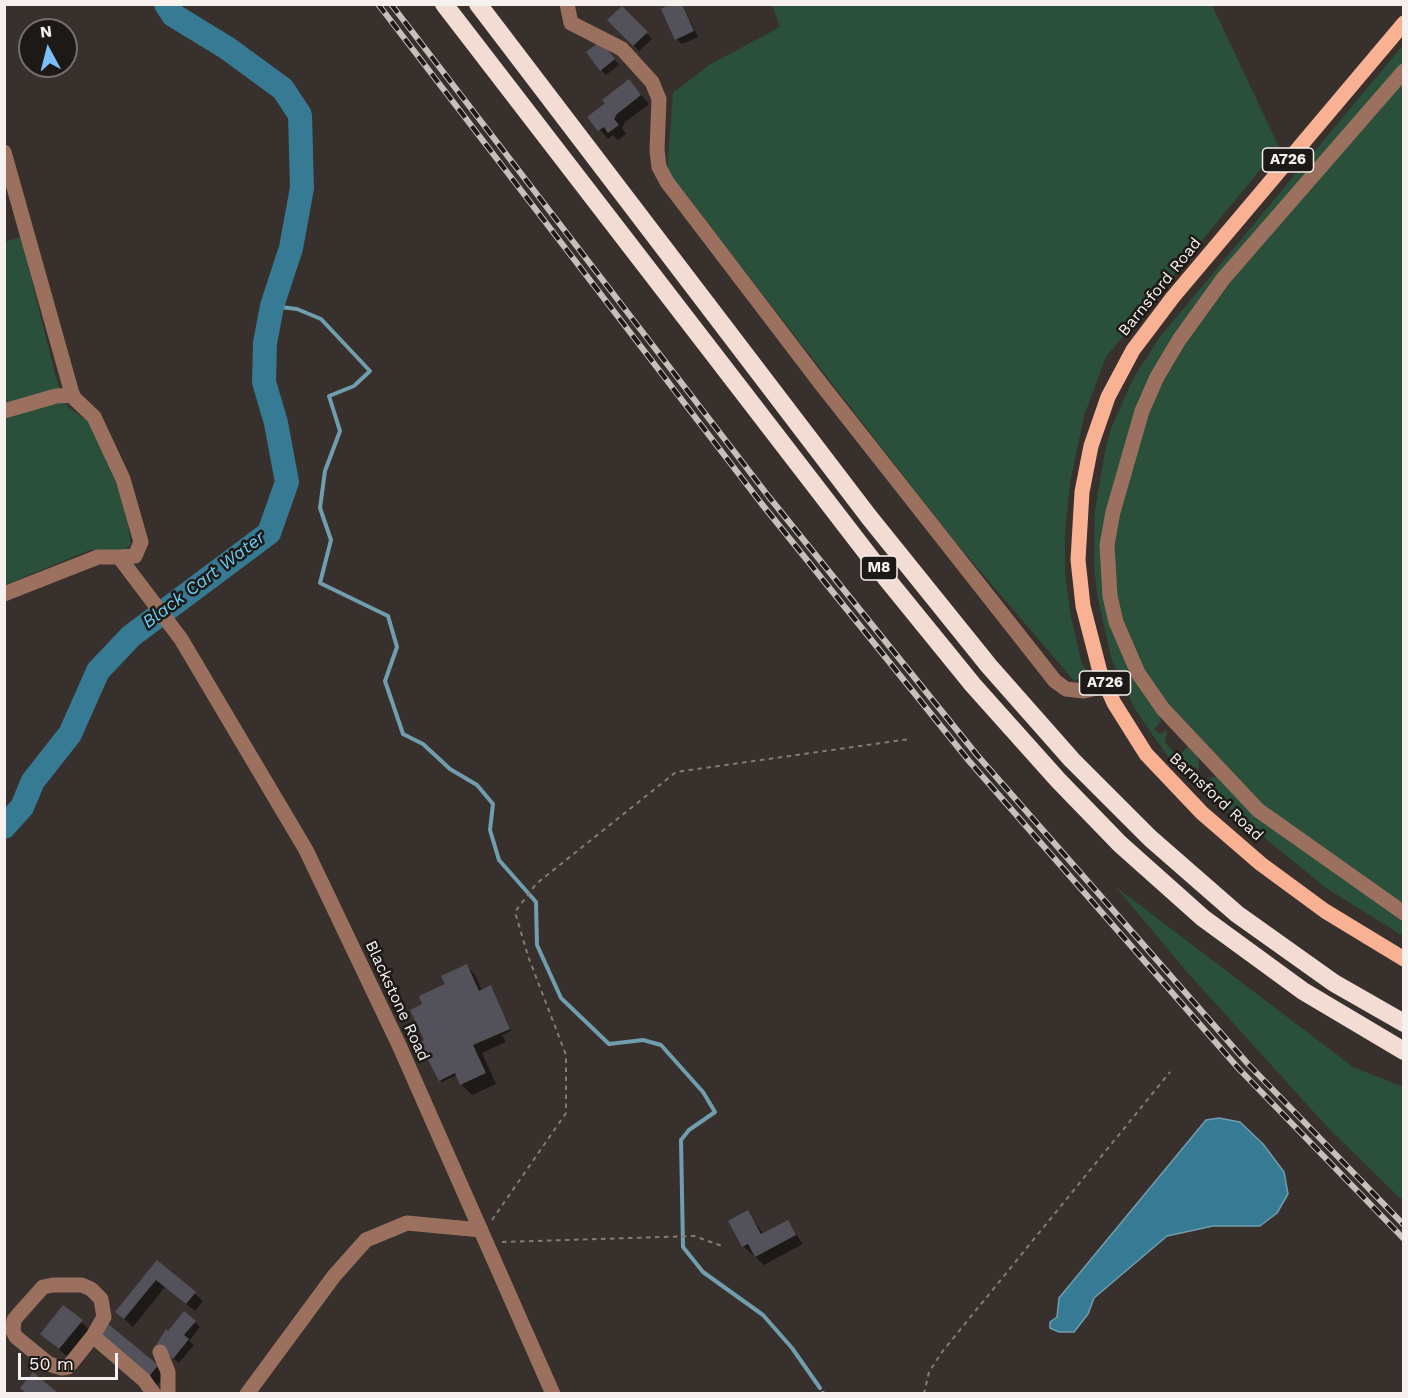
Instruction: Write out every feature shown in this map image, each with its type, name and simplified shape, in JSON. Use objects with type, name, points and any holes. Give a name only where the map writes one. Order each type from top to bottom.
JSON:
[{"type":"highway","name":"M8","points":[[444,4],[886,578],[974,685],[1058,780],[1120,844],[1203,918],[1303,991],[1402,1050]]},
{"type":"highway","name":"M8","points":[[478,4],[869,517],[988,666],[1051,736],[1150,838],[1237,914],[1334,984],[1404,1023]]},
{"type":"highway","name":"M8","points":[[1379,1009],[1404,1018]]},
{"type":"main road","name":"Barnsford Road","points":[[1404,23],[1155,319],[1133,350],[1112,388],[1099,420],[1086,467],[1078,541],[1083,606],[1094,652],[1106,686],[1146,754],[1202,813],[1289,885],[1348,926],[1404,958]]},
{"type":"street","points":[[567,4],[571,23],[622,49],[652,82],[659,99],[657,150],[659,167],[667,182],[821,384],[1041,663],[1066,689],[1084,692],[1106,686]]},
{"type":"street","points":[[1404,71],[1223,279],[1179,340],[1157,377],[1142,411],[1113,512],[1107,561],[1110,596],[1126,650],[1146,687],[1163,709],[1258,810],[1404,913]]},
{"type":"street","points":[[4,152],[73,395],[93,417],[123,479],[141,542],[135,556],[98,557],[4,594]]},
{"type":"street","points":[[4,411],[56,396],[73,395]]},
{"type":"street","name":"Blackstone Road","points":[[120,557],[181,639],[306,850],[399,1045],[553,1394]]},
{"type":"street","points":[[247,1394],[334,1276],[366,1240],[406,1223],[484,1236]]},
{"type":"street","points":[[82,1285],[97,1294],[103,1306],[105,1317],[93,1336],[68,1367],[57,1368],[16,1337],[13,1325],[18,1314],[43,1287],[82,1285]]},
{"type":"street","points":[[93,1336],[144,1380],[154,1394]]},
{"type":"street","points":[[160,1352],[168,1372],[168,1394]]},
{"type":"path","points":[[725,1248],[694,1236],[484,1236],[566,1113],[566,1055],[524,945],[515,912],[536,884],[676,772],[910,740]]},
{"type":"path","points":[[924,1394],[929,1372],[942,1352],[1170,1072]]},
{"type":"green space","points":[[772,5],[1212,5],[1279,147],[1106,357],[1084,416],[1070,483],[1065,532],[1065,573],[1071,617],[1082,664],[1088,674],[1074,681],[951,537],[667,171],[673,93],[709,65],[780,27]]},
{"type":"green space","points":[[1403,45],[1403,67],[1152,379],[1103,570],[1159,712],[1161,722],[1154,729],[1160,734],[1167,730],[1165,742],[1178,757],[1189,745],[1198,754],[1199,769],[1169,758],[1136,711],[1112,661],[1097,595],[1094,565],[1095,510],[1111,428],[1134,377],[1159,338]]},
{"type":"green space","points":[[1403,79],[1403,910],[1251,798],[1162,701],[1144,673],[1115,599],[1113,535],[1136,443],[1170,363],[1227,283]]},
{"type":"green space","points":[[21,237],[56,378],[67,406],[90,423],[124,500],[131,544],[124,551],[90,550],[5,585],[4,242]]},
{"type":"green space","points":[[1219,776],[1403,916],[1403,936],[1326,888],[1222,803],[1209,778]]},
{"type":"green space","points":[[1116,887],[1353,1067],[1403,1087],[1403,1201],[1330,1130],[1187,972]]},
{"type":"water","points":[[1219,1118],[1240,1122],[1263,1144],[1284,1172],[1288,1194],[1277,1213],[1260,1226],[1213,1226],[1167,1236],[1094,1298],[1088,1314],[1074,1332],[1059,1332],[1050,1328],[1050,1322],[1057,1317],[1059,1298],[1206,1120]]},
{"type":"building","points":[[669,4],[682,4],[694,31],[675,40],[661,9]]},
{"type":"building","points":[[622,6],[648,32],[633,46],[607,20]]},
{"type":"building","points":[[601,41],[615,59],[600,71],[586,52]]},
{"type":"building","points":[[629,79],[641,95],[617,114],[614,119],[619,125],[608,133],[604,127],[598,131],[587,117],[605,103],[602,100]]},
{"type":"building","points":[[467,964],[479,991],[491,985],[510,1029],[473,1045],[486,1073],[460,1085],[455,1073],[439,1081],[419,1043],[424,1040],[410,1010],[422,1004],[419,996],[445,984],[441,976]]},
{"type":"building","points":[[748,1210],[761,1234],[788,1220],[796,1235],[755,1257],[748,1244],[742,1247],[728,1221]]},
{"type":"building","points":[[157,1260],[196,1292],[186,1304],[156,1280],[124,1319],[115,1312]]},
{"type":"building","points":[[63,1305],[83,1320],[59,1349],[40,1334]]},
{"type":"building","points":[[184,1311],[196,1321],[184,1335],[189,1339],[173,1359],[156,1345],[166,1329],[168,1331]]},
{"type":"building","points":[[107,1323],[158,1365],[148,1378],[97,1335]]},
{"type":"building","points":[[33,1372],[59,1394],[27,1394],[20,1388]]},
{"type":"waterway","name":"Black Cart Water","points":[[4,827],[22,807],[33,781],[70,734],[98,671],[131,636],[269,533],[287,482],[276,423],[264,382],[265,343],[272,306],[291,248],[302,188],[300,115],[283,89],[227,48],[173,15],[166,4]]},
{"type":"waterway","points":[[272,306],[297,309],[321,319],[370,371],[354,386],[329,396],[340,431],[325,471],[320,508],[331,540],[320,583],[388,616],[397,647],[385,681],[403,734],[423,744],[450,769],[477,785],[493,804],[490,830],[499,860],[536,902],[537,945],[561,998],[609,1044],[643,1040],[661,1045],[703,1092],[715,1112],[689,1130],[681,1140],[683,1247],[703,1272],[763,1315],[792,1348],[820,1388]]},
{"type":"railway","points":[[378,4],[761,503],[969,761],[1239,1069],[1404,1239]]},
{"type":"railway","points":[[391,4],[769,497],[977,755],[1248,1064],[1404,1225]]}]
